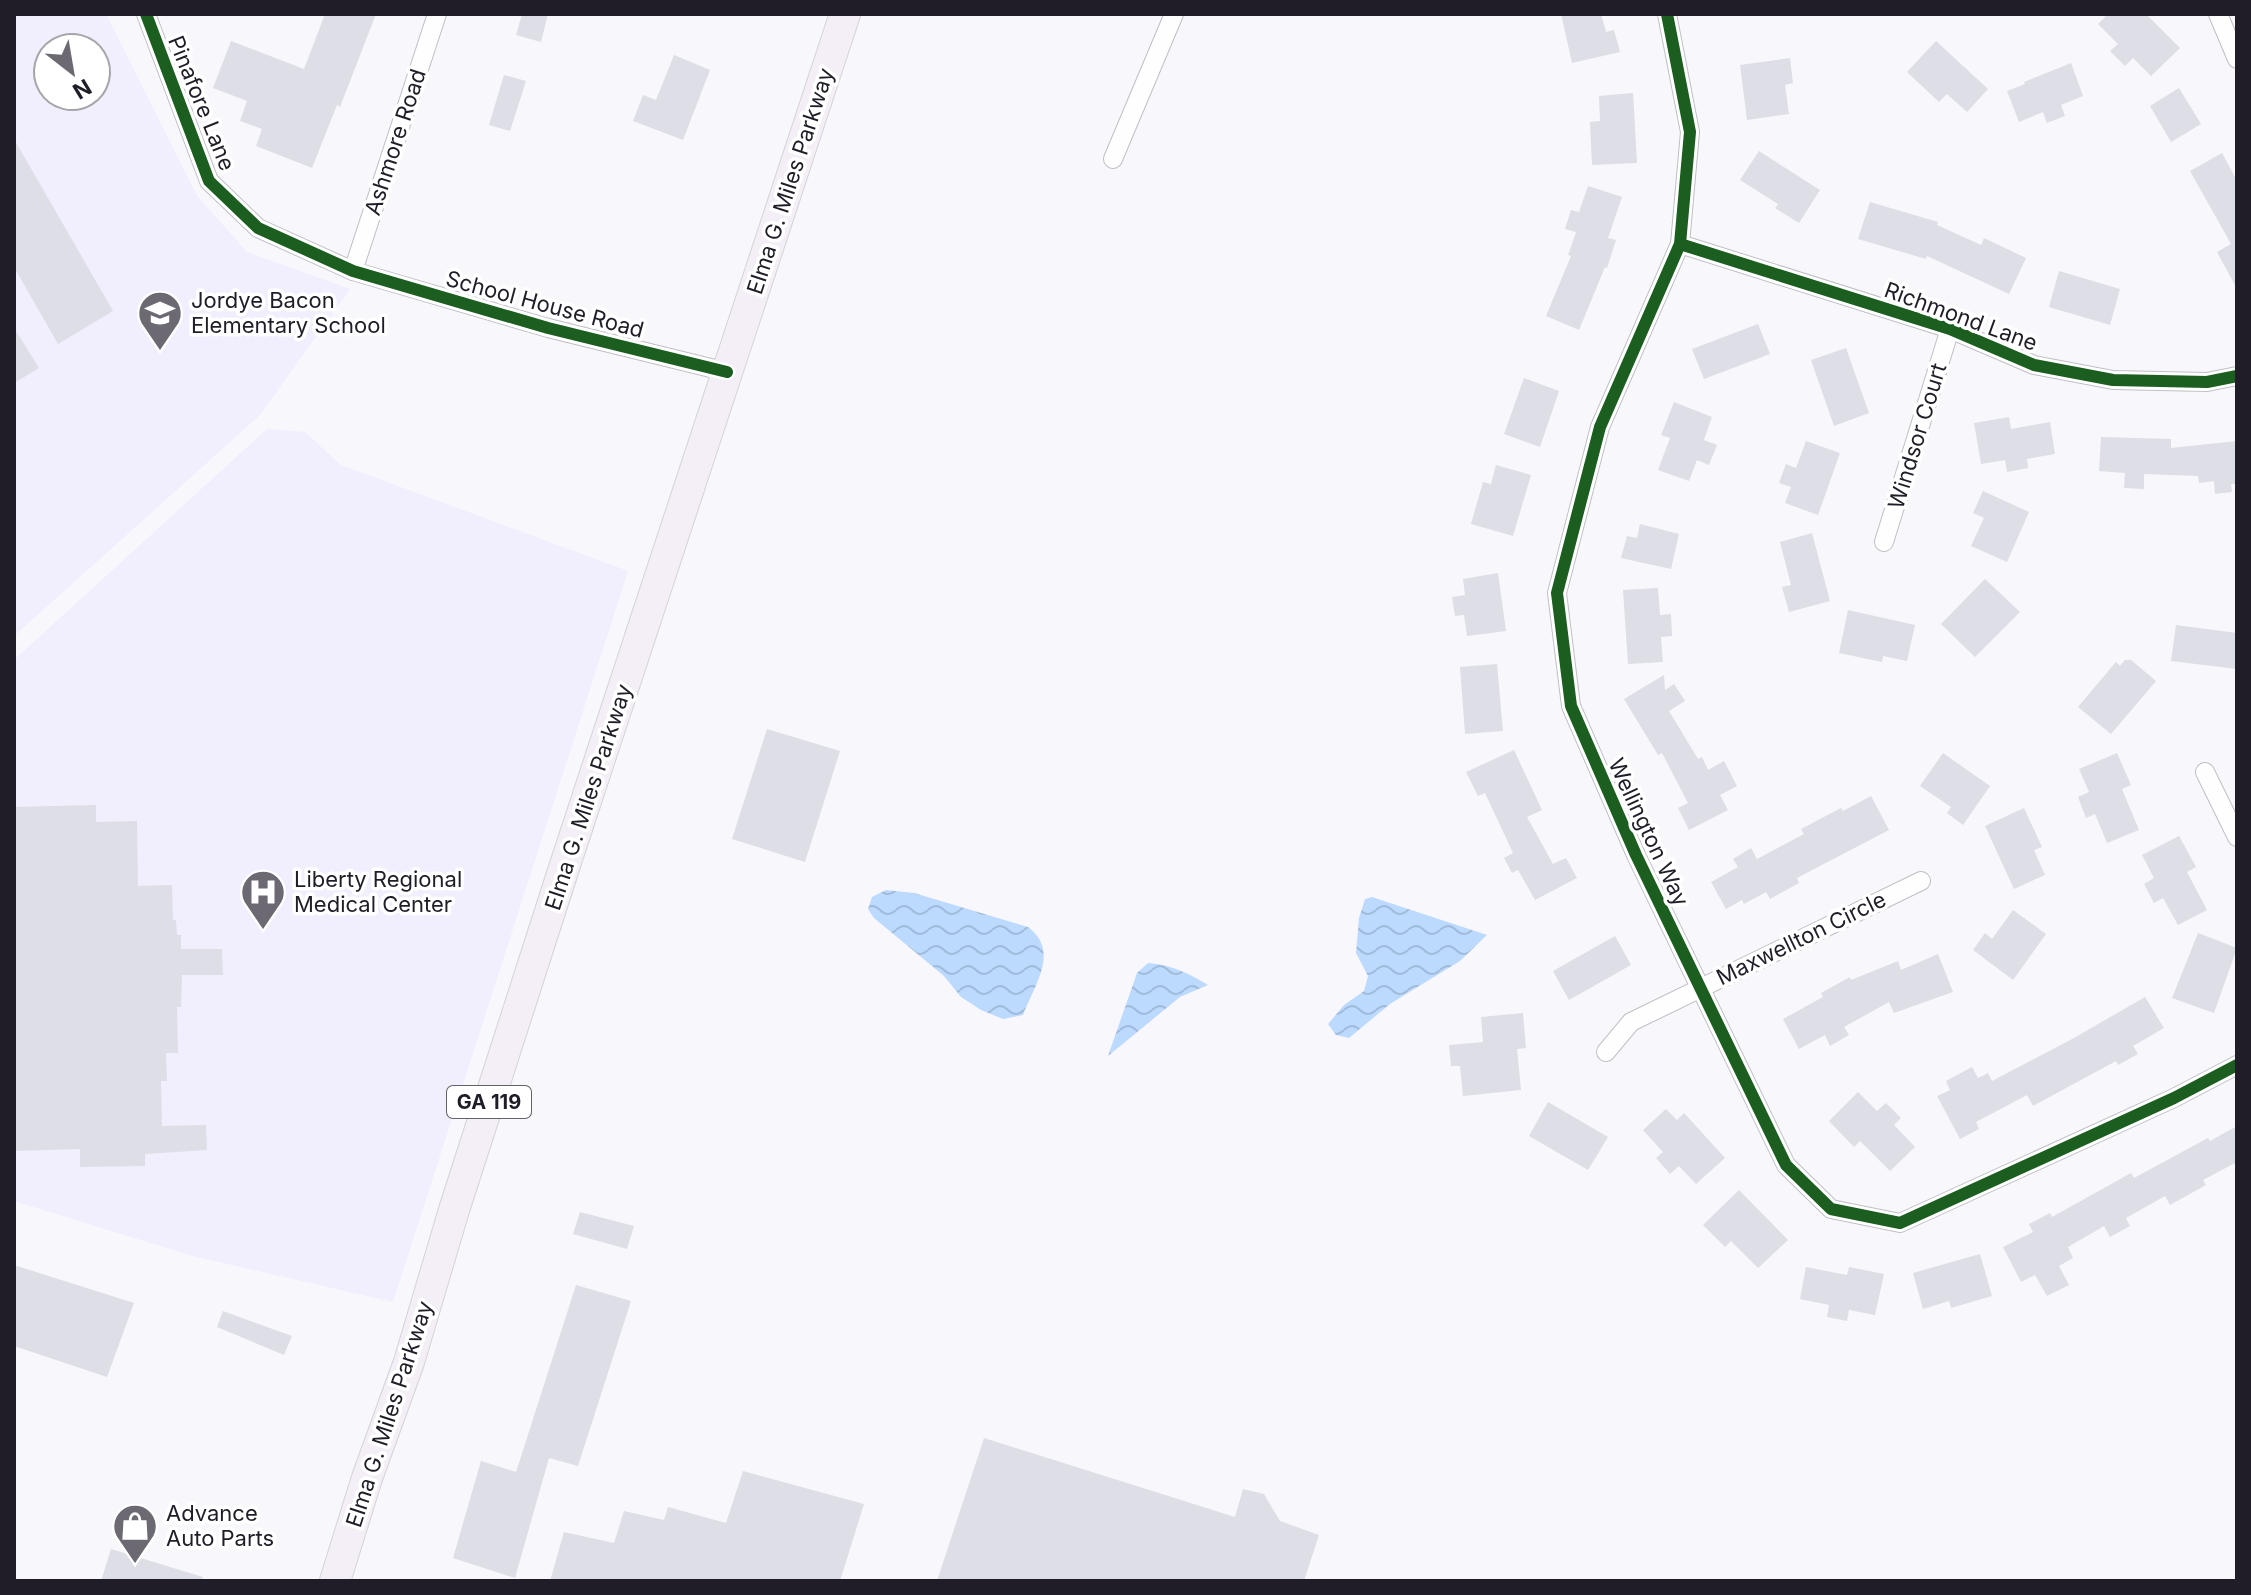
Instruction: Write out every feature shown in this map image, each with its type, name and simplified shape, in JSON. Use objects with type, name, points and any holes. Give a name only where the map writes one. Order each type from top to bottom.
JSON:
[{"type":"main road","name":"Elma G. Miles Parkway","points":[[335,1581],[367,1478],[409,1362],[454,1210],[845,14]]},
{"type":"street","name":"Pinafore Lane","points":[[146,14],[209,181],[258,228],[353,271]]},
{"type":"street","name":"Ashmore Road","points":[[353,271],[437,14]]},
{"type":"street","points":[[1113,159],[1174,14]]},
{"type":"street","name":"Wellington Way","points":[[1667,14],[1690,132],[1680,244],[1600,427],[1557,593],[1571,706],[1636,855],[1786,1165],[1831,1209],[1900,1223],[2174,1098],[2237,1065]]},
{"type":"street","points":[[2218,14],[2237,59]]},
{"type":"street","name":"Richmond Lane","points":[[1680,244],[1950,329],[2034,365],[2113,380],[2207,382],[2237,376]]},
{"type":"street","name":"School House Road","points":[[353,271],[548,328],[727,372]]},
{"type":"street","name":"Windsor Court","points":[[1884,542],[1950,329]]},
{"type":"street","points":[[2205,772],[2237,837]]},
{"type":"street","name":"Maxwellton Circle","points":[[1606,1052],[1631,1022],[1921,881]]},
{"type":"shaded area","name":"Jordye Bacon Elementary School","points":[[14,14],[106,14],[197,196],[247,252],[350,289],[260,415],[14,636]]},
{"type":"shaded area","name":"Liberty Regional Medical Center","points":[[267,429],[305,432],[341,465],[628,571],[393,1302],[193,1256],[14,1201],[14,660]]},
{"type":"water","points":[[886,890],[914,893],[1028,927],[1037,936],[1044,957],[1023,1015],[1003,1019],[961,997],[944,976],[874,918],[868,909],[872,897]]},
{"type":"water","points":[[1372,897],[1487,935],[1460,961],[1390,1004],[1349,1038],[1336,1035],[1328,1024],[1344,1005],[1364,991],[1368,976],[1356,953],[1359,918],[1365,899]]},
{"type":"water","points":[[1148,963],[1180,970],[1208,985],[1180,997],[1108,1056],[1137,973]]},
{"type":"building","points":[[325,14],[376,14],[340,107],[337,105],[312,168],[256,146],[262,129],[240,121],[247,101],[213,88],[231,41],[304,69]]},
{"type":"building","points":[[522,14],[548,14],[541,42],[516,35]]},
{"type":"building","points":[[1561,14],[1601,14],[1606,32],[1614,30],[1620,52],[1572,63]]},
{"type":"building","points":[[2108,14],[2146,14],[2180,48],[2151,76],[2133,58],[2125,66],[2110,51],[2118,44],[2098,24]]},
{"type":"building","points":[[1936,41],[1988,89],[1967,112],[1947,94],[1939,102],[1907,72]]},
{"type":"building","points":[[674,55],[710,70],[683,140],[633,121],[643,95],[656,100]]},
{"type":"building","points":[[1790,58],[1793,83],[1785,85],[1789,114],[1747,120],[1740,65]]},
{"type":"building","points":[[2071,63],[2083,96],[2061,105],[2065,116],[2047,123],[2043,112],[2019,122],[2007,91]]},
{"type":"building","points":[[504,75],[526,81],[510,131],[489,125]]},
{"type":"building","points":[[2179,88],[2201,124],[2171,142],[2150,106]]},
{"type":"building","points":[[1633,93],[1637,163],[1592,165],[1590,122],[1600,121],[1599,96]]},
{"type":"building","points":[[14,139],[113,311],[58,344],[14,267]]},
{"type":"building","points":[[1759,151],[1820,190],[1799,223],[1775,208],[1778,204],[1740,180]]},
{"type":"building","points":[[2222,153],[2237,181],[2237,289],[2217,252],[2231,244],[2190,171]]},
{"type":"building","points":[[1588,186],[1622,197],[1608,238],[1616,240],[1607,268],[1579,330],[1546,316],[1571,256],[1568,255],[1576,232],[1565,229],[1571,210],[1579,212]]},
{"type":"building","points":[[1870,202],[1938,222],[1937,225],[1981,245],[1984,238],[2026,258],[2009,294],[1927,256],[1926,259],[1858,239]]},
{"type":"building","points":[[2059,271],[2120,289],[2110,325],[2049,307]]},
{"type":"building","points":[[1758,324],[1770,354],[1704,379],[1692,349]]},
{"type":"building","points":[[14,328],[39,368],[14,383]]},
{"type":"building","points":[[1846,348],[1869,413],[1834,426],[1811,360]]},
{"type":"building","points":[[1524,378],[1559,391],[1540,447],[1504,434]]},
{"type":"building","points":[[1674,402],[1712,417],[1704,440],[1717,445],[1709,465],[1697,460],[1689,481],[1658,470],[1670,438],[1661,435]]},
{"type":"building","points":[[2009,417],[2011,429],[2050,422],[2055,454],[2027,459],[2028,468],[2007,472],[2005,460],[1981,464],[1974,423]]},
{"type":"building","points":[[2101,437],[2171,439],[2171,448],[2237,441],[2237,484],[2231,484],[2232,492],[2215,494],[2214,481],[2199,483],[2198,476],[2144,474],[2144,489],[2124,488],[2125,473],[2099,471]]},
{"type":"building","points":[[1806,441],[1840,453],[1818,515],[1785,503],[1791,487],[1779,483],[1786,464],[1796,468]]},
{"type":"building","points":[[1496,465],[1531,475],[1513,536],[1471,524],[1483,482],[1491,484]]},
{"type":"building","points":[[1983,491],[2029,512],[2007,562],[1971,546],[1984,518],[1973,513]]},
{"type":"building","points":[[1640,524],[1679,534],[1671,569],[1621,558],[1627,536],[1637,538]]},
{"type":"building","points":[[1812,533],[1830,601],[1789,612],[1782,587],[1791,585],[1780,542]]},
{"type":"building","points":[[1498,573],[1506,631],[1467,636],[1464,615],[1455,616],[1452,597],[1465,595],[1463,579]]},
{"type":"building","points":[[1985,579],[2020,612],[1975,657],[1941,624]]},
{"type":"building","points":[[1658,588],[1660,615],[1671,614],[1672,636],[1661,637],[1663,662],[1628,664],[1623,590]]},
{"type":"building","points":[[1848,610],[1915,625],[1907,661],[1883,656],[1882,662],[1839,653]]},
{"type":"building","points":[[2176,625],[2237,633],[2237,669],[2171,661]]},
{"type":"building","points":[[2125,660],[2131,660],[2156,681],[2111,734],[2078,707],[2116,662],[2120,666]]},
{"type":"building","points":[[1497,664],[1503,731],[1465,734],[1460,667]]},
{"type":"building","points":[[1664,675],[1665,690],[1674,684],[1685,701],[1669,711],[1698,759],[1702,757],[1708,770],[1724,761],[1737,786],[1720,795],[1728,810],[1689,830],[1678,808],[1688,803],[1662,753],[1658,755],[1624,699]]},
{"type":"building","points":[[767,729],[840,751],[805,862],[732,839]]},
{"type":"building","points":[[1514,750],[1542,810],[1527,817],[1553,864],[1566,858],[1577,878],[1535,900],[1518,870],[1512,873],[1504,858],[1513,853],[1485,793],[1478,796],[1466,772]]},
{"type":"building","points":[[1943,753],[1990,786],[1963,825],[1947,813],[1951,807],[1920,786]]},
{"type":"building","points":[[2117,753],[2131,785],[2122,789],[2139,830],[2107,843],[2095,814],[2086,818],[2078,797],[2089,792],[2079,769]]},
{"type":"building","points":[[1871,796],[1889,830],[1797,878],[1799,883],[1770,899],[1766,892],[1744,904],[1742,900],[1726,909],[1711,882],[1738,867],[1733,859],[1751,848],[1757,859],[1804,834],[1801,829]]},
{"type":"building","points":[[96,805],[96,822],[137,821],[138,886],[172,885],[173,920],[176,920],[177,935],[181,935],[181,949],[222,949],[223,975],[182,975],[181,1007],[177,1007],[178,1053],[166,1053],[167,1081],[161,1081],[162,1126],[206,1125],[207,1150],[145,1154],[145,1166],[80,1167],[80,1149],[14,1151],[14,807]]},
{"type":"building","points":[[2024,808],[2042,847],[2034,850],[2045,875],[2014,889],[1985,826]]},
{"type":"building","points":[[2179,836],[2196,867],[2187,872],[2207,910],[2178,925],[2163,898],[2154,903],[2144,884],[2154,878],[2142,855]]},
{"type":"building","points":[[2013,910],[2046,934],[2013,980],[1973,950],[1985,933],[1992,939]]},
{"type":"building","points":[[2198,933],[2237,948],[2214,1013],[2172,998]]},
{"type":"building","points":[[1615,936],[1631,965],[1569,1000],[1553,971]]},
{"type":"building","points":[[1938,954],[1953,992],[1894,1013],[1889,1002],[1844,1027],[1849,1035],[1830,1046],[1825,1035],[1799,1049],[1783,1019],[1823,997],[1821,993],[1850,977],[1851,980],[1898,961],[1901,970]]},
{"type":"building","points":[[2145,997],[2164,1028],[2133,1046],[2138,1054],[2118,1065],[2116,1061],[2033,1106],[2027,1095],[1976,1122],[1979,1129],[1960,1139],[1937,1096],[1950,1090],[1946,1081],[1972,1067],[1978,1078],[1988,1073],[1992,1081]]},
{"type":"building","points":[[1523,1013],[1526,1048],[1517,1049],[1521,1090],[1463,1096],[1460,1066],[1451,1066],[1449,1045],[1483,1042],[1481,1017]]},
{"type":"building","points":[[1858,1092],[1877,1111],[1886,1103],[1901,1118],[1894,1125],[1915,1147],[1890,1171],[1860,1141],[1854,1147],[1829,1121]]},
{"type":"building","points":[[1548,1102],[1608,1137],[1588,1170],[1529,1136]]},
{"type":"building","points":[[1666,1109],[1677,1120],[1684,1113],[1725,1158],[1696,1184],[1679,1166],[1670,1174],[1656,1158],[1663,1152],[1643,1130]]},
{"type":"building","points":[[2237,1126],[2237,1162],[2203,1180],[2206,1185],[2170,1205],[2165,1196],[2126,1218],[2130,1226],[2110,1237],[2104,1226],[2068,1247],[2073,1258],[2059,1266],[2069,1285],[2047,1296],[2035,1275],[2021,1282],[2003,1247],[2033,1232],[2029,1224],[2050,1213],[2052,1217],[2131,1173],[2134,1178]]},
{"type":"building","points":[[1739,1190],[1788,1240],[1758,1268],[1731,1241],[1725,1247],[1703,1225]]},
{"type":"building","points":[[580,1212],[634,1226],[627,1249],[573,1234]]},
{"type":"building","points":[[1980,1254],[1992,1296],[1951,1308],[1949,1301],[1923,1309],[1913,1273]]},
{"type":"building","points":[[14,1265],[134,1303],[107,1377],[14,1346]]},
{"type":"building","points":[[1806,1267],[1847,1275],[1849,1267],[1884,1274],[1875,1315],[1849,1310],[1847,1321],[1827,1317],[1829,1305],[1800,1299]]},
{"type":"building","points":[[576,1285],[631,1301],[578,1466],[549,1458],[515,1578],[453,1558],[481,1461],[516,1472]]},
{"type":"building","points":[[223,1311],[292,1336],[284,1355],[217,1327]]},
{"type":"building","points":[[984,1438],[1235,1517],[1243,1489],[1264,1494],[1280,1521],[1319,1535],[1304,1581],[937,1581]]},
{"type":"building","points":[[743,1471],[864,1504],[840,1581],[550,1581],[564,1532],[614,1543],[624,1511],[664,1520],[668,1507],[726,1523]]},
{"type":"building","name":"Advance Auto Parts","points":[[111,1549],[203,1577],[202,1581],[101,1581]]},
{"type":"cycle path","points":[[146,14],[209,181],[258,228],[353,271],[548,328],[727,372]]},
{"type":"cycle path","points":[[1667,14],[1690,132],[1680,244],[1600,427],[1557,593],[1571,706],[1636,855],[1786,1165],[1831,1209],[1900,1223],[2174,1098],[2237,1065]]},
{"type":"cycle path","points":[[1680,244],[1950,329],[2034,365],[2113,380],[2207,382],[2237,376]]},
{"type":"place","name":"Jordye Bacon Elementary School","points":[[160,352]]},
{"type":"place","name":"Liberty Regional Medical Center","points":[[263,931]]},
{"type":"place","name":"Advance Auto Parts","points":[[135,1565]]}]
